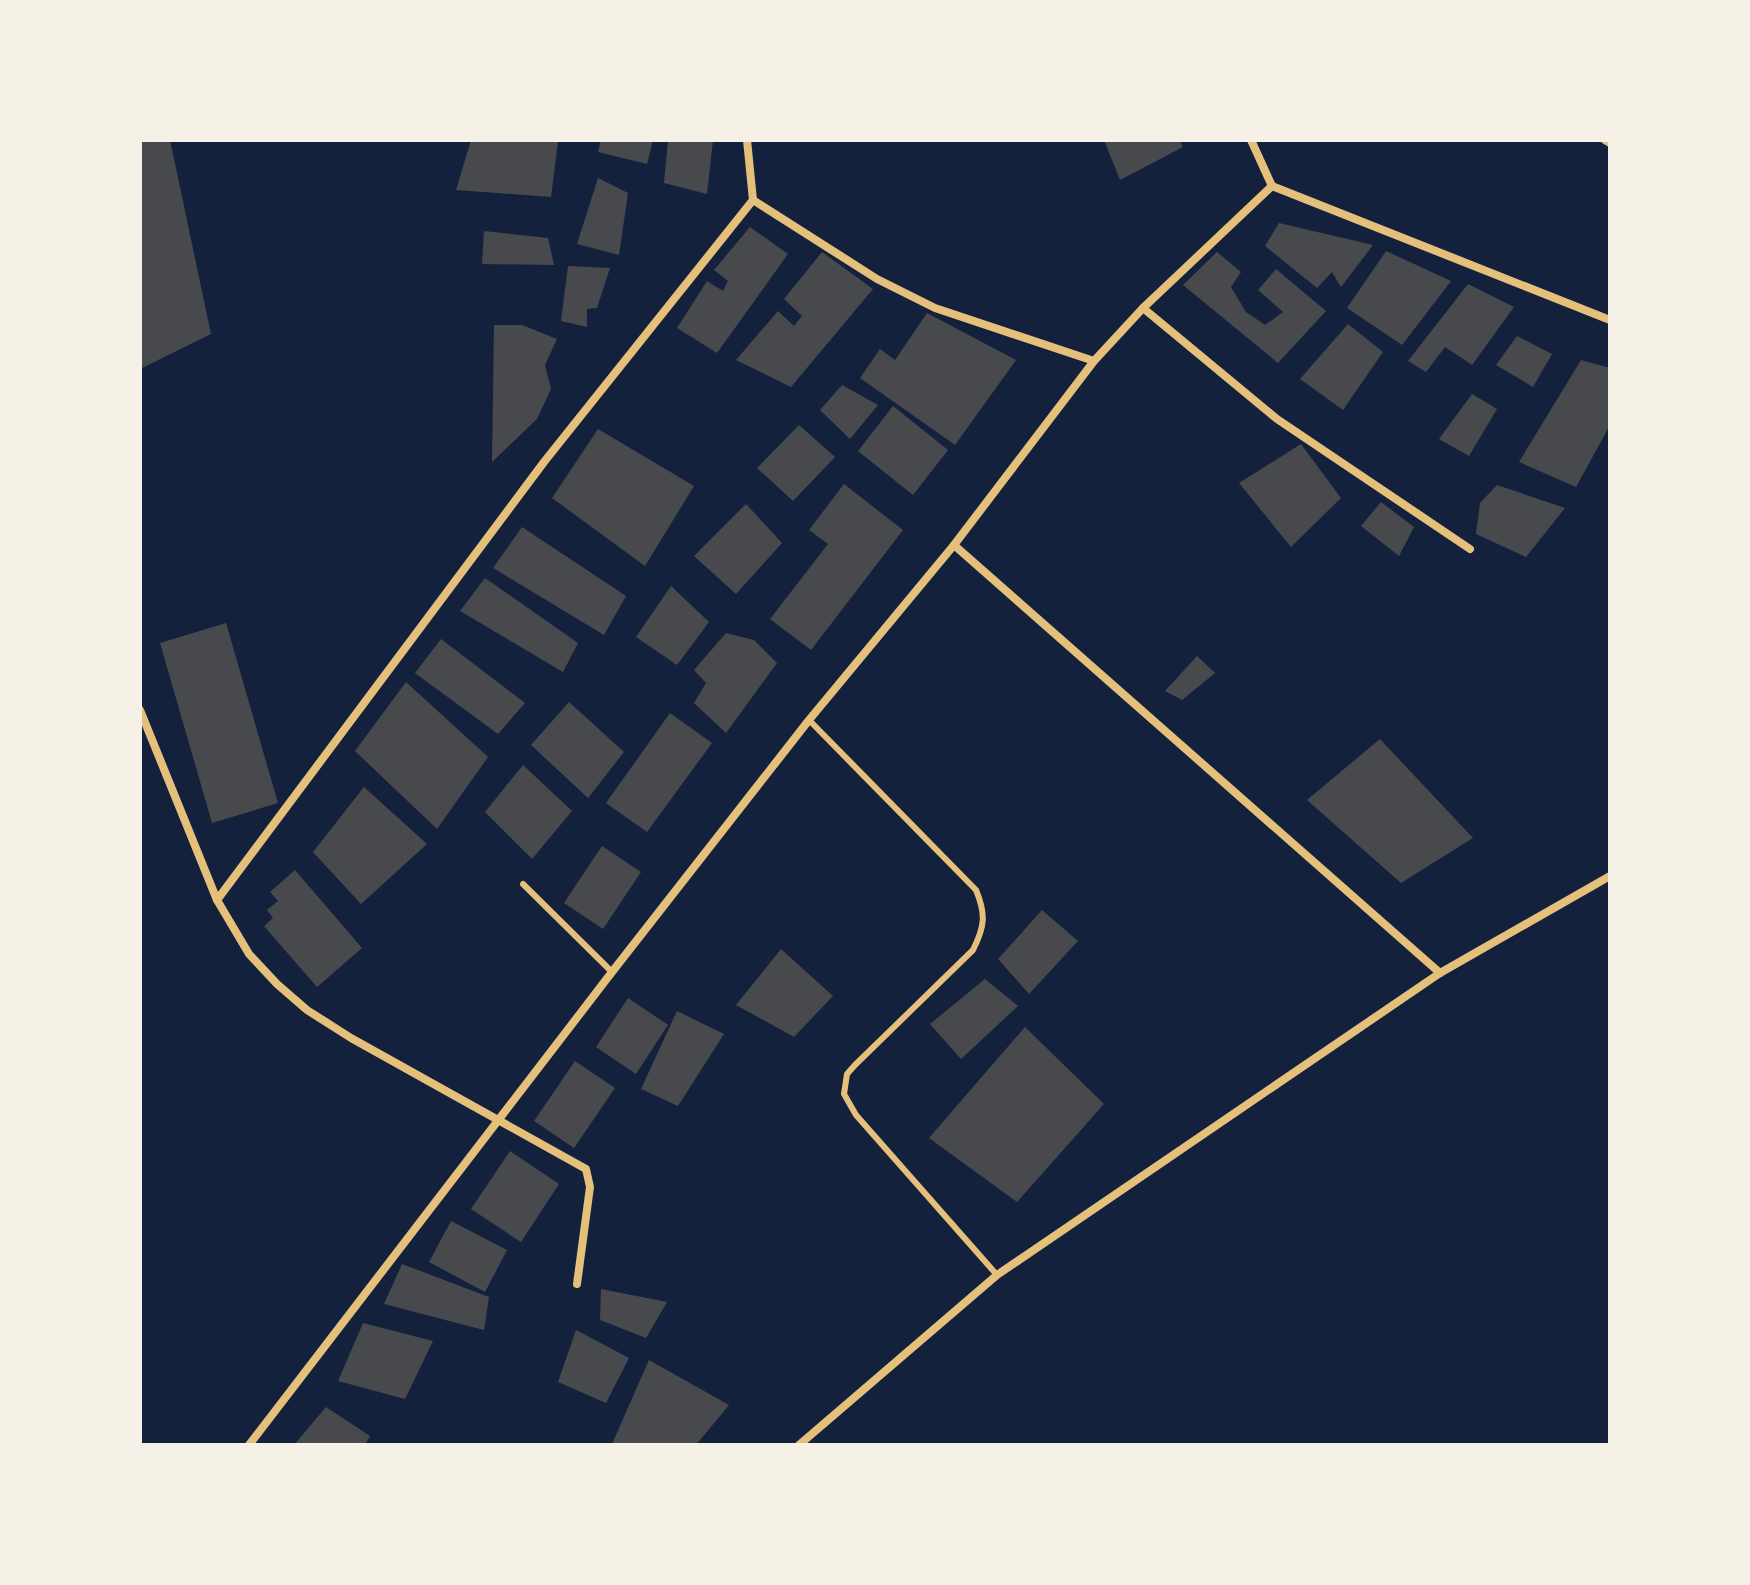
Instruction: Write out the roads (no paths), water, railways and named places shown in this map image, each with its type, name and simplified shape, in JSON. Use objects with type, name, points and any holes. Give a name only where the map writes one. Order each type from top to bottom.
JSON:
[{"type":"street","points":[[217,900],[544,462],[753,200],[747,140]]},
{"type":"street","points":[[1251,140],[1272,186],[1610,320]]},
{"type":"street","points":[[249,1445],[612,972],[809,720],[954,545],[1094,361],[1143,308],[1272,186]]},
{"type":"street","points":[[753,200],[877,279],[935,308],[1094,361]]},
{"type":"street","points":[[1143,308],[1277,419],[1470,549]]},
{"type":"street","points":[[954,545],[1440,973]]},
{"type":"street","points":[[140,710],[217,900],[249,954],[307,1010],[496,1121],[578,1164],[589,1176],[577,1284]]},
{"type":"street","points":[[799,1445],[997,1275],[1440,973],[1610,876]]},
{"type":"lane","points":[[809,720],[976,890],[985,910],[983,930],[973,950],[855,1065],[847,1074],[844,1094],[856,1115],[997,1275]]},
{"type":"lane","points":[[523,884],[612,972]]}]
